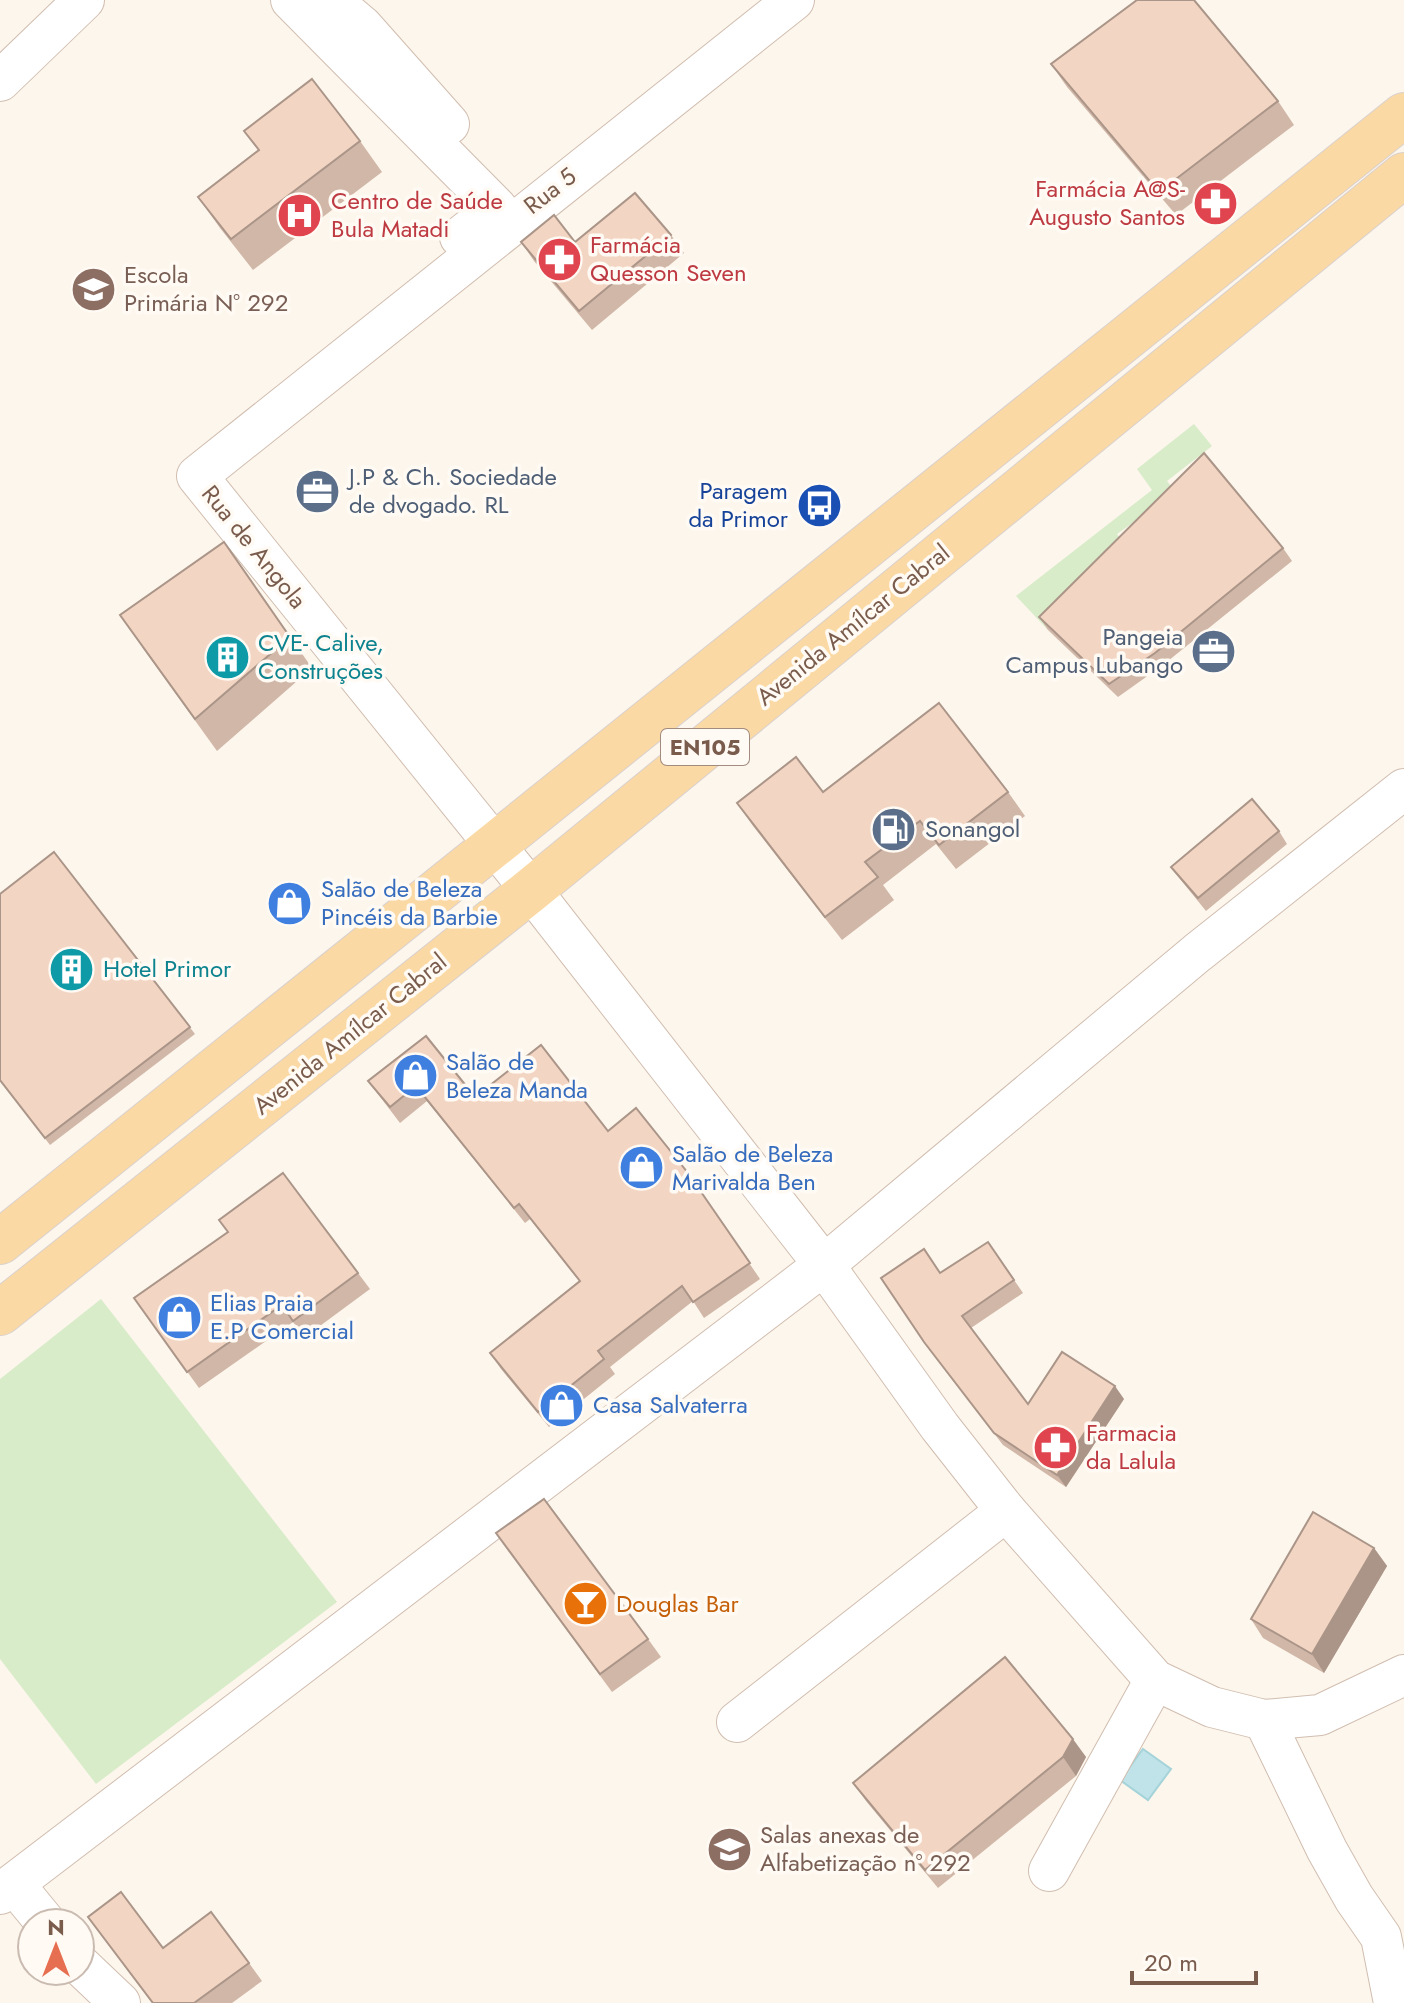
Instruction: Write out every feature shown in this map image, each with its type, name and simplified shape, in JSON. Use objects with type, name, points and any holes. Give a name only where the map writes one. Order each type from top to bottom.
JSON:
[{"type":"main road","name":"EN105","points":[[0,1242],[493,843],[1404,115]]},
{"type":"main road","name":"Avenida Amílcar Cabral","points":[[0,1313],[531,890],[1404,175]]},
{"type":"street","points":[[0,81],[84,0]]},
{"type":"street","points":[[197,462],[497,208],[291,0]]},
{"type":"street","points":[[331,0],[362,26],[526,210]]},
{"type":"street","name":"Rua 5","points":[[197,462],[794,0]]},
{"type":"street","name":"Rua de Angola","points":[[197,462],[824,1265],[940,1427],[1006,1511],[1155,1680]]},
{"type":"street","points":[[28,1907],[7,1889],[824,1265],[1197,953],[1404,789]]},
{"type":"street","points":[[737,1722],[1006,1511]]},
{"type":"street","points":[[1049,1871],[1155,1680],[1212,1707],[1264,1720],[1320,1715],[1404,1675]]},
{"type":"street","points":[[1264,1720],[1327,1850],[1381,1937],[1394,2003]]},
{"type":"street","points":[[96,1980],[120,2003]]},
{"type":"green space","points":[[1194,424],[1212,446],[1167,481],[1188,508],[1141,517],[1117,534],[1144,569],[1048,630],[1016,596],[1152,490],[1137,469]]},
{"type":"green space","points":[[101,1299],[337,1602],[96,1784],[0,1659],[0,1379]]},
{"type":"water","points":[[1143,1749],[1171,1769],[1148,1800],[1120,1780]]},
{"type":"building","points":[[1137,0],[1194,0],[1278,101],[1159,192],[1051,64]]},
{"type":"building","points":[[312,79],[360,141],[231,239],[198,197],[259,150],[244,131]]},
{"type":"building","points":[[635,193],[671,235],[579,311],[521,242],[554,215],[575,242]]},
{"type":"building","points":[[1204,453],[1283,548],[1155,653],[1109,684],[1039,617]]},
{"type":"building","name":"CVE- Calive, Construções","points":[[224,542],[290,637],[195,719],[120,615]]},
{"type":"building","points":[[939,703],[1008,792],[939,845],[920,821],[865,862],[878,877],[825,917],[737,803],[796,757],[823,792]]},
{"type":"building","points":[[1252,799],[1279,831],[1198,898],[1171,867]]},
{"type":"building","name":"Hotel Primor","points":[[54,852],[190,1027],[45,1138],[0,1080],[0,894]]},
{"type":"building","points":[[426,1036],[475,1097],[541,1045],[608,1131],[636,1108],[688,1173],[750,1263],[693,1302],[682,1286],[598,1351],[604,1359],[538,1412],[490,1353],[580,1281],[519,1204],[514,1208],[416,1086],[390,1107],[368,1081]]},
{"type":"building","points":[[283,1173],[358,1273],[293,1321],[282,1305],[187,1372],[134,1298],[228,1232],[219,1220]]},
{"type":"building","points":[[988,1242],[1014,1280],[962,1316],[1028,1404],[1062,1352],[1115,1386],[1057,1475],[994,1433],[924,1342],[881,1278],[924,1249],[940,1273]]},
{"type":"building","name":"Douglas Bar","points":[[544,1499],[648,1639],[600,1674],[496,1533]]},
{"type":"building","points":[[1313,1512],[1374,1548],[1312,1654],[1251,1619]]},
{"type":"building","points":[[1005,1657],[1073,1739],[1063,1757],[925,1870],[853,1783]]},
{"type":"building","points":[[121,1892],[163,1948],[211,1912],[249,1963],[194,2003],[153,2003],[96,1928],[96,1911]]},
{"type":"place","name":"Farmácia A@S- Augusto Santos","points":[[1216,203]]},
{"type":"place","name":"Centro de Saúde Bula Matadi","points":[[300,215]]},
{"type":"place","name":"Farmácia Quesson Seven","points":[[559,259]]},
{"type":"place","name":"Escola Primária Nº 292","points":[[93,289]]},
{"type":"place","name":"J.P & Ch. Sociedade de dvogado. RL","points":[[318,491]]},
{"type":"place","name":"Paragem da Primor","points":[[819,505]]},
{"type":"place","name":"Pangeia Campus Lubango","points":[[1214,651]]},
{"type":"place","name":"CVE- Calive, Construções","points":[[227,657]]},
{"type":"place","name":"Sonangol","points":[[894,829]]},
{"type":"place","name":"Salão de Beleza Pincéis da Barbie","points":[[290,903]]},
{"type":"place","name":"Hotel Primor","points":[[72,969]]},
{"type":"place","name":"Salão de Beleza Manda","points":[[415,1076]]},
{"type":"place","name":"Salão de Beleza Marivalda Ben","points":[[641,1168]]},
{"type":"place","name":"Elias Praia E.P Comercial","points":[[179,1317]]},
{"type":"place","name":"Casa Salvaterra","points":[[562,1405]]},
{"type":"place","name":"Farmacia da Lalula","points":[[1055,1447]]},
{"type":"place","name":"Douglas Bar","points":[[585,1604]]},
{"type":"place","name":"Salas anexas de Alfabetização nº 292","points":[[729,1849]]}]
